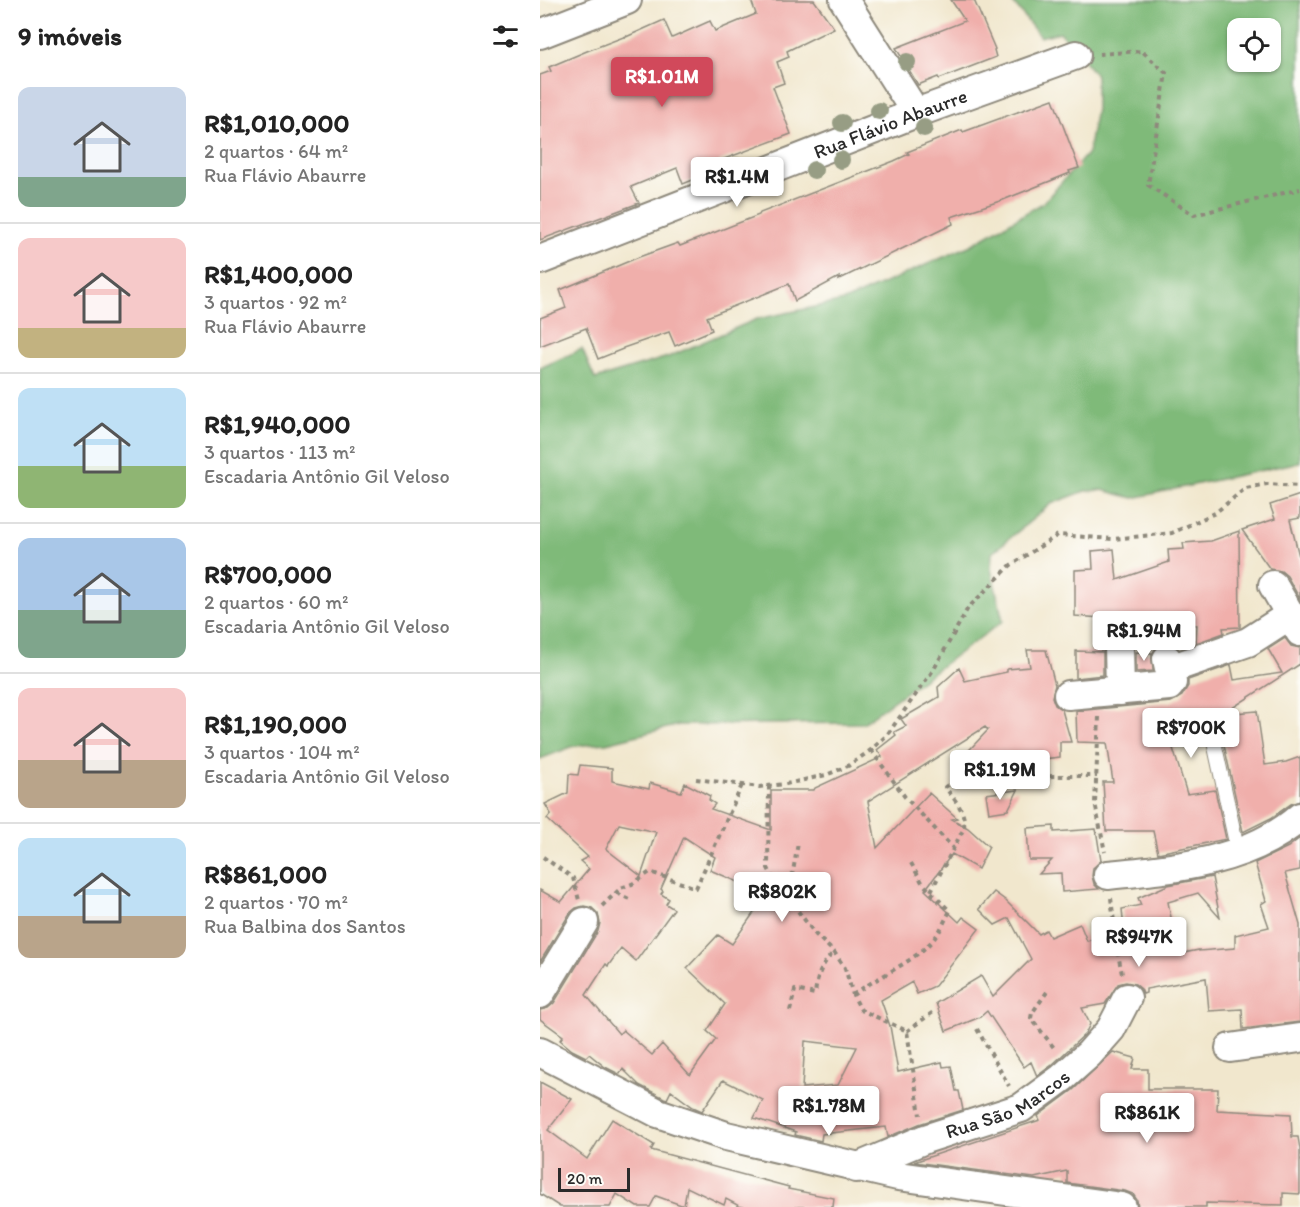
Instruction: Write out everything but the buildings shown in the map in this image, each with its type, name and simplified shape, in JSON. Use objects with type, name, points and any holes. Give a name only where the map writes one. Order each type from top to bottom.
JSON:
[{"type":"street","points":[[540,34],[627,0]]},
{"type":"street","points":[[844,0],[916,112]]},
{"type":"street","name":"Rua Flávio Abaurre","points":[[540,260],[916,112],[1076,55]]},
{"type":"street","points":[[1068,695],[1169,686],[1172,682],[1168,663],[1248,642],[1296,622],[1273,585]]},
{"type":"street","points":[[1110,692],[1119,647]]},
{"type":"street","points":[[1108,875],[1190,865],[1238,852],[1281,831],[1300,817]]},
{"type":"street","points":[[540,994],[585,921]]},
{"type":"street","name":"Rua São Marcos","points":[[856,1168],[925,1139],[1021,1108],[1079,1064],[1102,1040],[1111,1029],[1126,998]]},
{"type":"street","points":[[1230,1048],[1300,1038]]},
{"type":"street","points":[[540,1052],[658,1113],[726,1136],[898,1176],[1122,1207]]},
{"type":"lane","points":[[1214,742],[1238,852]]},
{"type":"path","points":[[1076,55],[1142,51],[1166,72],[1148,185],[1194,215],[1300,189]]},
{"type":"path","points":[[696,779],[759,788],[826,775],[848,766],[887,735],[934,669],[968,608],[1011,565],[1058,535],[1113,539],[1172,533],[1215,513],[1246,488],[1267,484],[1300,486]]},
{"type":"path","points":[[1110,692],[1095,803],[1126,998]]},
{"type":"path","points":[[871,750],[912,805],[954,848]]},
{"type":"path","points":[[931,891],[964,828],[965,818],[960,806],[945,787],[958,779],[991,781],[1054,776],[1097,776]]},
{"type":"path","points":[[543,857],[573,878],[585,921],[621,888],[632,884],[650,872],[696,888],[742,785]]},
{"type":"path","points":[[768,786],[768,868],[816,935],[834,952],[845,968],[853,995],[861,1010],[907,1031]]},
{"type":"path","points":[[784,892],[791,883],[798,843]]},
{"type":"path","points":[[853,995],[911,958],[932,940],[950,911],[924,884],[911,863]]},
{"type":"path","points":[[617,893],[629,898]]},
{"type":"path","points":[[790,1011],[795,990],[815,994],[818,973],[834,952]]},
{"type":"path","points":[[1047,992],[1031,1018],[1067,1061],[1079,1064]]},
{"type":"path","points":[[907,1031],[936,1010]]},
{"type":"path","points":[[977,1029],[1021,1108]]},
{"type":"path","points":[[907,1031],[925,1139]]},
{"type":"green space","points":[[1011,0],[1300,0],[1300,462],[1133,498],[1102,490],[1085,491],[1051,504],[992,553],[991,569],[1003,621],[863,723],[679,725],[606,743],[574,746],[540,759],[540,368],[582,349],[595,379],[668,357],[757,319],[844,301],[971,245],[1043,203],[1088,153],[1096,109],[1096,75],[1060,32],[1040,37]]}]
